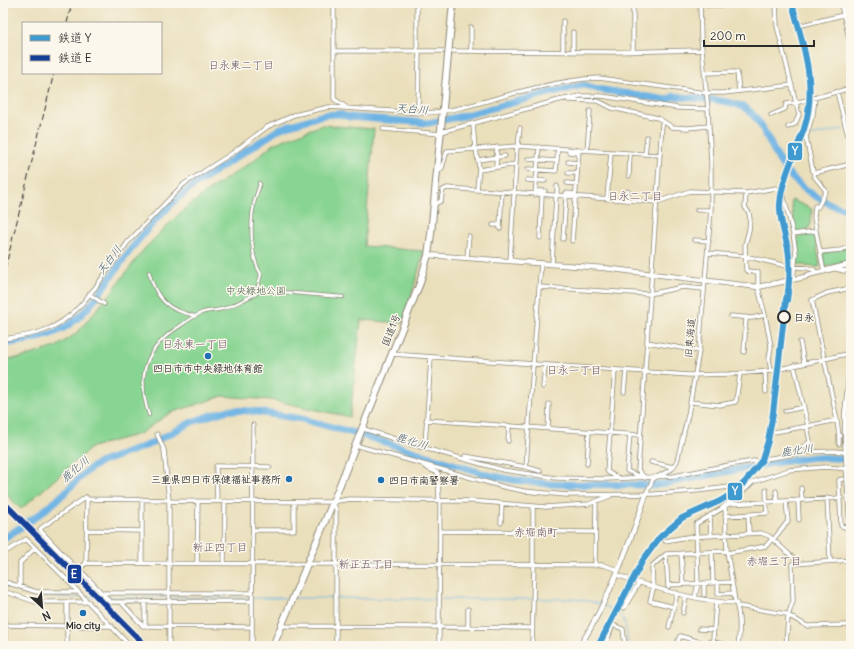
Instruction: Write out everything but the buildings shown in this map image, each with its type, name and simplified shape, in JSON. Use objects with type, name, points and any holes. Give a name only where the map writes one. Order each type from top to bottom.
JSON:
[{"type":"highway","name":"国道1号","points":[[273,646],[415,298],[428,255],[435,204],[453,3]]},
{"type":"street","points":[[334,3],[334,99],[347,107]]},
{"type":"street","points":[[417,3],[418,107]]},
{"type":"street","points":[[633,3],[633,51]]},
{"type":"street","points":[[694,3],[730,3]]},
{"type":"street","points":[[776,3],[777,26],[799,115],[795,124],[788,127]]},
{"type":"street","points":[[841,3],[851,44]]},
{"type":"street","name":"旧東海道","points":[[673,468],[679,454],[699,351],[711,210],[709,126],[701,50],[700,4]]},
{"type":"street","points":[[798,26],[851,13]]},
{"type":"street","points":[[563,21],[563,51]]},
{"type":"street","points":[[471,27],[471,51]]},
{"type":"street","points":[[573,32],[573,51]]},
{"type":"street","points":[[453,50],[701,50]]},
{"type":"street","points":[[334,51],[443,51]]},
{"type":"street","points":[[704,73],[737,72],[739,91]]},
{"type":"street","points":[[3,339],[34,334],[54,327],[65,320],[80,307],[128,242],[184,184],[241,147],[261,131],[278,121],[298,114],[329,107],[422,113],[443,111],[490,101],[535,88],[582,79],[599,78],[706,94],[792,85]]},
{"type":"street","points":[[771,115],[785,109],[786,104],[851,88]]},
{"type":"street","points":[[837,92],[851,148]]},
{"type":"street","points":[[383,129],[441,133],[580,96],[602,96],[678,108],[708,108]]},
{"type":"street","points":[[815,98],[813,114],[806,137],[815,178],[826,191],[818,207],[815,206],[814,213],[824,272]]},
{"type":"street","points":[[563,100],[594,100],[612,108],[658,118],[669,126],[680,128],[709,126]]},
{"type":"street","points":[[588,150],[590,111]]},
{"type":"street","points":[[644,478],[638,470],[660,155],[664,122]]},
{"type":"street","points":[[473,124],[478,160],[477,190]]},
{"type":"street","points":[[510,261],[516,164],[520,128]]},
{"type":"street","points":[[645,154],[647,137]]},
{"type":"street","points":[[438,172],[442,168],[447,151],[518,146],[558,148],[578,151]]},
{"type":"street","points":[[496,167],[497,147]]},
{"type":"street","points":[[536,193],[539,147]]},
{"type":"street","points":[[528,169],[556,171],[558,148]]},
{"type":"street","points":[[569,152],[588,150],[660,155]]},
{"type":"street","points":[[572,241],[578,151]]},
{"type":"street","points":[[607,200],[611,152]]},
{"type":"street","points":[[629,176],[630,154]]},
{"type":"street","points":[[478,160],[505,156]]},
{"type":"street","points":[[528,159],[557,161]]},
{"type":"street","points":[[568,162],[578,163]]},
{"type":"street","points":[[478,170],[516,164]]},
{"type":"street","points":[[814,173],[851,164]]},
{"type":"street","points":[[568,173],[577,173]]},
{"type":"street","points":[[527,180],[545,181]]},
{"type":"street","points":[[149,415],[145,403],[143,383],[144,369],[149,357],[158,343],[173,330],[202,312],[223,309],[256,294],[261,274],[257,268],[254,256],[252,222],[254,203],[260,184],[259,183]]},
{"type":"street","points":[[567,183],[576,184]]},
{"type":"street","points":[[552,264],[557,186]]},
{"type":"street","points":[[435,204],[440,201],[444,188],[514,193],[543,193],[556,196],[566,195],[607,200],[657,202],[690,191],[746,193],[777,188],[784,196],[793,234],[796,253],[793,280]]},
{"type":"street","points":[[627,201],[628,191]]},
{"type":"street","points":[[493,224],[500,227],[502,192]]},
{"type":"street","points":[[540,238],[543,193]]},
{"type":"street","points":[[746,193],[745,207],[749,213],[750,219],[749,230],[745,242],[747,271],[758,272],[758,287],[765,315],[770,346],[769,359],[771,371]]},
{"type":"street","points":[[563,239],[566,195]]},
{"type":"street","points":[[697,210],[711,210]]},
{"type":"street","points":[[554,229],[564,230]]},
{"type":"street","points":[[793,234],[816,231]]},
{"type":"street","points":[[467,258],[469,236]]},
{"type":"street","points":[[694,240],[709,241]]},
{"type":"street","points":[[820,252],[841,250],[851,246]]},
{"type":"street","points":[[708,252],[745,256],[788,266],[808,268],[817,273]]},
{"type":"street","points":[[428,255],[652,273],[758,287],[806,278],[808,275],[851,264]]},
{"type":"street","points":[[526,467],[541,263]]},
{"type":"street","points":[[836,269],[844,271],[851,269]]},
{"type":"street","points":[[148,272],[151,282],[161,299],[178,311],[194,317]]},
{"type":"street","points":[[539,287],[650,294],[683,287],[703,290]]},
{"type":"street","points":[[839,444],[837,420],[812,300],[827,293],[851,288]]},
{"type":"street","points":[[257,290],[343,297]]},
{"type":"street","points":[[90,294],[103,303]]},
{"type":"street","points":[[731,316],[752,318],[765,315]]},
{"type":"street","points":[[744,352],[746,317]]},
{"type":"street","points":[[850,327],[851,317]]},
{"type":"street","points":[[647,342],[699,351]]},
{"type":"street","points":[[800,342],[804,363]]},
{"type":"street","points":[[392,354],[545,366],[695,375],[771,371],[851,353]]},
{"type":"street","points":[[851,356],[845,415],[851,539]]},
{"type":"street","points":[[410,444],[425,444],[431,358]]},
{"type":"street","points":[[791,455],[810,442],[804,407],[794,365]]},
{"type":"street","points":[[543,387],[545,366]]},
{"type":"street","points":[[615,370],[608,471],[621,479]]},
{"type":"street","points":[[624,392],[626,371]]},
{"type":"street","points":[[765,371],[766,392]]},
{"type":"street","points":[[690,402],[720,405],[736,402],[740,373]]},
{"type":"street","points":[[548,429],[549,404]]},
{"type":"street","points":[[785,411],[804,407]]},
{"type":"street","points":[[426,420],[640,435]]},
{"type":"street","points":[[774,432],[837,420]]},
{"type":"street","points":[[252,646],[253,424]]},
{"type":"street","points":[[508,441],[509,426]]},
{"type":"street","points":[[361,429],[410,444],[518,473],[556,478],[654,478],[674,476],[791,455],[817,452],[848,453]]},
{"type":"street","points":[[587,464],[589,431]]},
{"type":"street","points":[[157,434],[163,448],[166,461],[169,500],[169,646]]},
{"type":"street","points":[[630,434],[627,471],[644,478]]},
{"type":"street","points":[[839,436],[851,435]]},
{"type":"street","points":[[355,445],[487,483],[524,491],[566,495],[696,491],[733,487],[739,495]]},
{"type":"street","points":[[465,456],[540,471]]},
{"type":"street","points":[[652,462],[673,468]]},
{"type":"street","points":[[423,464],[427,468],[438,473],[440,532],[439,646]]},
{"type":"street","points":[[217,501],[216,466],[270,467]]},
{"type":"street","points":[[695,597],[698,584],[696,524],[739,495],[752,482],[789,470],[825,467],[848,468]]},
{"type":"street","points":[[580,646],[604,602],[647,492],[654,478],[673,468]]},
{"type":"street","points":[[843,479],[840,480],[841,526],[851,527]]},
{"type":"street","points":[[799,520],[801,488]]},
{"type":"street","points":[[725,516],[767,513],[766,490]]},
{"type":"street","points":[[776,491],[777,501]]},
{"type":"street","points":[[252,601],[169,600],[110,602],[40,530],[86,497],[87,499],[253,502],[333,502],[348,499],[472,500],[554,507],[589,504],[613,494]]},
{"type":"street","points":[[827,498],[830,561]]},
{"type":"street","points":[[724,506],[729,504],[841,498]]},
{"type":"street","points":[[86,563],[87,499]]},
{"type":"street","points":[[142,499],[142,563]]},
{"type":"street","points":[[197,563],[198,501]]},
{"type":"street","points":[[224,564],[225,501]]},
{"type":"street","points":[[674,607],[650,601],[653,587],[653,565],[666,554],[727,552],[766,546],[788,521],[786,501]]},
{"type":"street","points":[[253,530],[294,530],[294,502]]},
{"type":"street","points":[[333,502],[336,509],[336,646]]},
{"type":"street","points":[[596,502],[596,566]]},
{"type":"street","points":[[502,503],[502,523]]},
{"type":"street","points":[[532,646],[533,506]]},
{"type":"street","points":[[724,506],[727,552],[740,624],[738,646]]},
{"type":"street","points":[[748,514],[749,533]]},
{"type":"street","points":[[710,515],[711,536]]},
{"type":"street","points":[[87,530],[142,531]]},
{"type":"street","points":[[440,532],[595,532]]},
{"type":"street","points":[[665,541],[749,533],[765,534],[773,539],[799,563]]},
{"type":"street","points":[[5,646],[4,553],[26,539],[68,580],[130,646]]},
{"type":"street","points":[[20,587],[20,563],[34,548]]},
{"type":"street","points":[[712,552],[715,583],[718,594],[734,593]]},
{"type":"street","points":[[681,553],[683,584]]},
{"type":"street","points":[[666,554],[667,590]]},
{"type":"street","points":[[786,646],[788,616],[793,601],[792,564],[851,560]]},
{"type":"street","points":[[68,580],[86,563],[603,566],[639,583],[686,596],[786,614],[808,626],[851,625]]},
{"type":"street","points":[[4,580],[37,592],[79,592]]},
{"type":"street","points":[[668,585],[732,582]]},
{"type":"street","points":[[624,608],[639,583]]},
{"type":"street","points":[[704,583],[704,595]]},
{"type":"street","points":[[4,593],[36,602],[88,601]]},
{"type":"street","points":[[668,628],[677,593]]},
{"type":"street","points":[[102,594],[252,594]]},
{"type":"street","points":[[683,613],[686,596]]},
{"type":"street","points":[[144,601],[145,626]]},
{"type":"street","points":[[713,641],[716,601]]},
{"type":"street","points":[[67,602],[67,646]]},
{"type":"street","points":[[121,602],[143,626],[252,627]]},
{"type":"street","points":[[468,609],[468,627]]},
{"type":"street","points":[[4,625],[112,626]]},
{"type":"street","points":[[281,625],[336,627],[533,628]]},
{"type":"street","points":[[605,646],[613,626],[623,629],[625,646]]},
{"type":"street","points":[[699,629],[714,630]]},
{"type":"street","points":[[676,646],[680,636],[707,644],[708,642],[713,641],[730,646]]},
{"type":"green space","name":"中央緑地公園","points":[[322,125],[374,129],[364,246],[424,251],[407,311],[402,323],[361,320],[350,417],[271,400],[223,396],[170,413],[139,434],[92,447],[21,509],[3,491],[3,359],[20,358],[56,347],[77,333],[109,295],[145,248],[184,209],[253,161],[273,144]]},
{"type":"green space","points":[[792,200],[812,209],[811,224],[808,230],[795,232]]},
{"type":"green space","points":[[815,234],[819,267],[799,265],[797,263],[798,249],[796,238]]},
{"type":"green space","points":[[851,247],[851,260],[825,267],[823,253]]},
{"type":"waterway","name":"天白川","points":[[3,344],[47,336],[70,324],[87,309],[143,234],[167,208],[185,192],[281,128],[323,115],[339,114],[349,117],[428,123],[463,116],[544,94],[584,85],[597,89],[667,100],[674,96],[726,102],[743,107],[755,117],[780,162],[786,171],[801,186],[830,204],[851,210]]},
{"type":"waterway","points":[[807,137],[843,129]]},
{"type":"waterway","name":"鹿化川","points":[[3,539],[56,501],[88,470],[99,463],[148,445],[192,422],[229,410],[251,411],[302,419],[365,436],[488,475],[514,480],[552,484],[656,485],[772,463],[815,457],[851,459]]},
{"type":"waterway","points":[[5,586],[36,597],[80,597]]},
{"type":"waterway","points":[[85,597],[104,597]]},
{"type":"waterway","points":[[107,597],[250,598]]},
{"type":"waterway","points":[[253,598],[290,598]]},
{"type":"waterway","points":[[295,598],[334,598]]},
{"type":"waterway","points":[[337,598],[438,599]]},
{"type":"waterway","points":[[441,599],[532,599]]},
{"type":"waterway","points":[[535,599],[578,600],[594,602],[602,605]]},
{"type":"waterway","points":[[604,606],[612,609],[624,621],[628,646]]},
{"type":"railway","points":[[67,22],[72,3]]},
{"type":"railway","points":[[3,277],[54,74]]},
{"type":"rail line","name":"Y","points":[[787,301],[789,262],[788,249],[781,221],[781,194],[786,175],[804,129],[810,97],[804,50],[792,3]]},
{"type":"rail line","name":"Y","points":[[598,646],[643,560],[660,537],[682,518],[720,501],[733,493],[745,482],[762,460],[768,441],[773,413],[786,299],[789,290]]},
{"type":"rail line","name":"E","points":[[3,502],[146,646]]},
{"type":"place","name":"日永","points":[[784,317]]},
{"type":"place","name":"四日市市中央緑地体育館","points":[[208,356]]},
{"type":"place","name":"三重県四日市保健福祉事務所","points":[[289,479]]},
{"type":"place","name":"四日市南警察署","points":[[381,480]]},
{"type":"place","name":"Mio city","points":[[83,613]]},
{"type":"district","name":"日永東二丁目","points":[[241,65]]},
{"type":"district","name":"日永二丁目","points":[[635,196]]},
{"type":"district","name":"日永東一丁目","points":[[195,344]]},
{"type":"district","name":"日永一丁目","points":[[574,370]]},
{"type":"district","name":"赤堀南町","points":[[536,532]]},
{"type":"district","name":"新正四丁目","points":[[220,547]]},
{"type":"district","name":"赤堀三丁目","points":[[774,561]]},
{"type":"district","name":"新正五丁目","points":[[366,564]]}]
